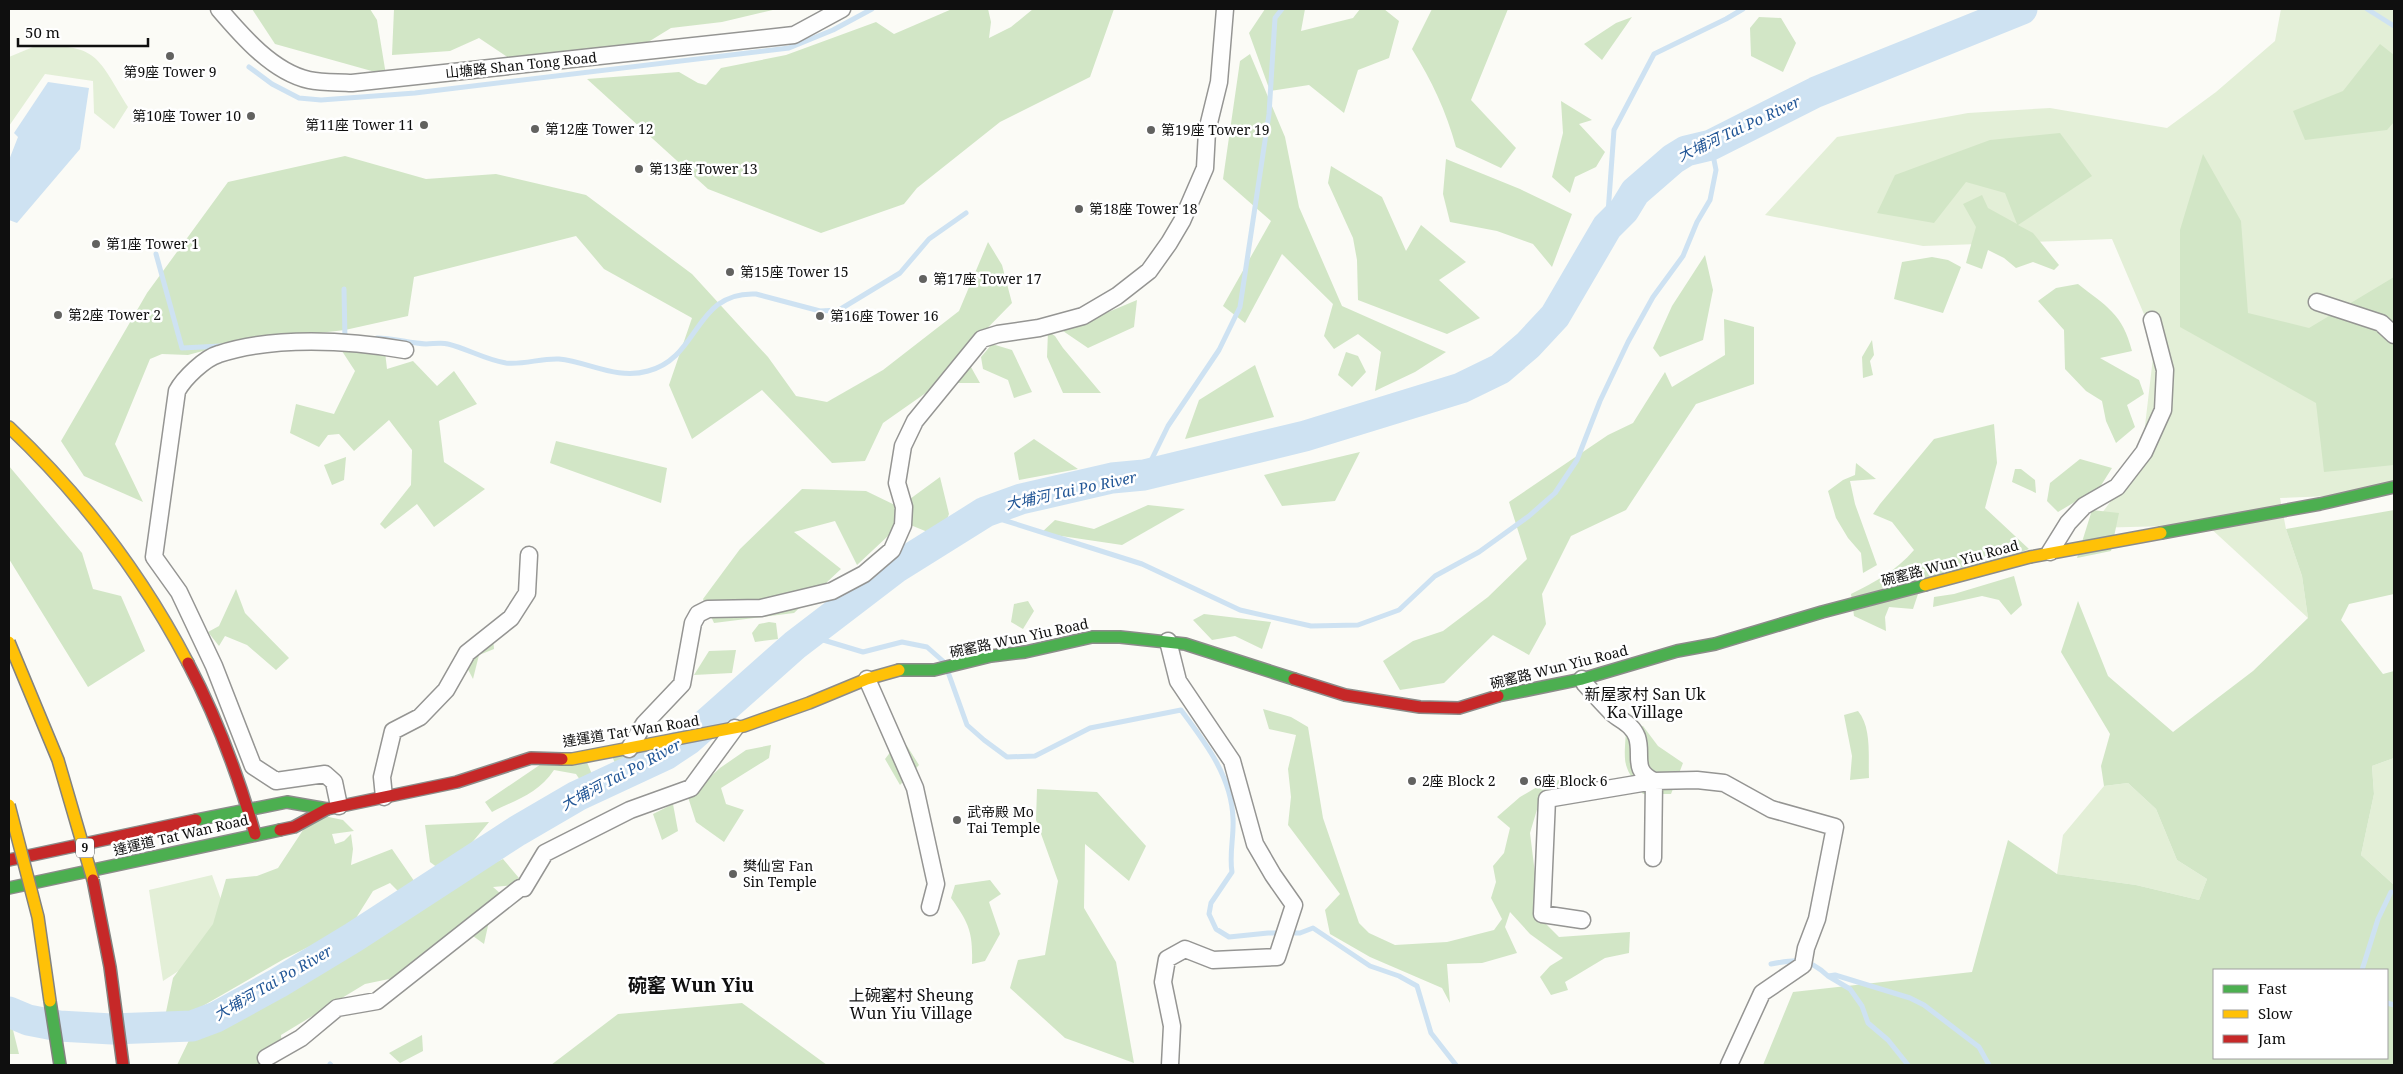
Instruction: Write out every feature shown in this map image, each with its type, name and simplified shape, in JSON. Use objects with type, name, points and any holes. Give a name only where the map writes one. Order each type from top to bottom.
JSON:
[{"type":"main road","points":[[9,426],[59,477],[102,530],[144,588],[180,649],[214,717],[236,769],[249,808],[255,834]]},
{"type":"main road","name":"碗窰路 Wun Yiu Road","points":[[730,729],[764,720],[867,679],[900,669],[934,670],[961,666],[991,656],[1025,652],[1092,637],[1168,641],[1185,644],[1344,695],[1420,707],[1459,708],[1495,697],[1539,690],[1582,679],[1677,651],[1715,644],[1822,612],[2050,552],[2061,553],[2184,527],[2320,504],[2394,487]]},
{"type":"main road","name":"9","points":[[9,642],[40,709],[64,775],[82,838],[99,906],[110,968],[122,1065]]},
{"type":"main road","name":"達運道 Tat Wan Road","points":[[9,888],[294,827],[333,808],[457,782],[532,758],[572,759],[730,729]]},
{"type":"main road","name":"達運道 Tat Wan Road","points":[[9,860],[249,808],[287,802],[333,808]]},
{"type":"main road","points":[[9,805],[38,917],[60,1065]]},
{"type":"street","name":"山塘路 Shan Tong Road","points":[[219,9],[242,36],[274,64],[308,80],[352,83],[794,35],[842,9]]},
{"type":"street","points":[[629,749],[644,724],[682,684],[693,623],[698,614],[708,609],[761,608],[832,591],[864,574],[892,550],[903,525],[904,507],[897,484],[903,446],[914,420],[982,338],[1039,328],[1083,316],[1117,296],[1149,271],[1182,221],[1205,168],[1207,131],[1219,82],[1225,9]]},
{"type":"street","points":[[2317,302],[2381,323],[2394,334]]},
{"type":"street","points":[[2050,552],[2068,523],[2084,506],[2117,487],[2144,452],[2162,410],[2165,370],[2152,320]]},
{"type":"street","points":[[333,808],[334,782],[326,774],[276,781],[253,766],[203,642],[179,592],[154,557],[174,410],[177,391],[183,380],[217,354],[296,342],[367,344],[404,350]]},
{"type":"street","points":[[384,797],[382,777],[393,731],[420,717],[446,690],[467,653],[511,618],[527,593],[529,555]]},
{"type":"street","points":[[1168,641],[1178,681],[1232,761],[1255,844],[1273,875],[1294,905],[1283,944],[1277,957],[1213,960],[1185,949],[1166,959],[1163,982],[1172,1026],[1170,1065]]},
{"type":"street","points":[[867,679],[915,788],[920,806],[936,884],[930,907]]},
{"type":"street","points":[[1582,679],[1614,715],[1630,725],[1638,738],[1641,770],[1645,776],[1654,781]]},
{"type":"street","points":[[266,1058],[301,1038],[338,1008],[378,1001],[520,888],[524,888],[544,853],[630,810],[691,788],[730,729]]},
{"type":"street","points":[[1582,920],[1542,914],[1547,799],[1654,781],[1698,780],[1724,783],[1771,809],[1836,827],[1817,919],[1806,948],[1803,966],[1762,993],[1729,1065]]},
{"type":"street","points":[[1653,858],[1654,781]]},
{"type":"green space","points":[[252,9],[370,9],[377,20],[386,75],[275,44]]},
{"type":"green space","points":[[394,9],[777,9],[722,22],[671,28],[614,63],[530,72],[479,38],[450,51],[392,55]]},
{"type":"green space","points":[[952,9],[988,9],[991,22],[989,38],[1011,27],[1033,9],[1114,9],[1090,77],[1000,122],[917,188],[904,204],[821,233],[708,189],[587,79],[679,72],[698,83],[706,85],[721,68],[786,55],[876,22],[894,34]]},
{"type":"green space","points":[[1265,9],[1305,9],[1301,31],[1353,18],[1360,9],[1384,9],[1399,21],[1389,58],[1358,70],[1344,113],[1309,85],[1270,91],[1249,33]]},
{"type":"green space","points":[[1432,9],[1508,9],[1471,100],[1516,148],[1501,168],[1456,147],[1438,96],[1412,49]]},
{"type":"green space","points":[[2281,9],[2394,9],[2394,492],[2280,498],[2286,529],[2302,576],[2308,618],[2207,525],[2091,528],[2141,460],[2155,340],[2112,239],[1923,246],[1765,215],[1837,137],[1968,113],[2050,108],[2167,128],[2216,92],[2275,41]]},
{"type":"green space","points":[[1632,17],[1602,60],[1584,44],[1616,23]]},
{"type":"green space","points":[[1759,17],[1781,18],[1796,43],[1783,72],[1751,56],[1750,28]]},
{"type":"green space","points":[[2380,44],[2394,55],[2394,122],[2387,130],[2305,140],[2293,111],[2343,91]]},
{"type":"green space","points":[[54,46],[83,51],[101,65],[128,107],[114,129],[94,113],[93,81],[45,74],[9,126],[9,57],[33,47]]},
{"type":"green space","points":[[1250,54],[1285,137],[1299,207],[1342,306],[1446,352],[1415,372],[1375,391],[1381,352],[1358,334],[1334,349],[1324,336],[1333,304],[1282,254],[1245,323],[1223,306],[1271,221],[1223,179],[1240,61]]},
{"type":"green space","points":[[1561,101],[1592,120],[1579,124],[1605,152],[1596,167],[1575,177],[1570,193],[1552,177],[1563,133]]},
{"type":"green space","points":[[2060,133],[2092,176],[2018,225],[2033,233],[2059,265],[2054,270],[2033,262],[2016,268],[2004,258],[1988,250],[1982,269],[1966,263],[1976,227],[1963,204],[1982,195],[1988,208],[2017,224],[2005,193],[1966,182],[1934,223],[1877,213],[1895,175],[1990,140]]},
{"type":"green space","points":[[2203,154],[2241,221],[2248,313],[2309,328],[2394,277],[2394,465],[2324,472],[2316,403],[2180,327],[2180,230]]},
{"type":"green space","points":[[345,156],[426,179],[496,174],[586,195],[692,274],[768,357],[796,396],[827,402],[883,370],[959,311],[988,242],[1002,265],[1012,303],[963,353],[980,383],[940,383],[883,423],[865,461],[832,463],[762,390],[692,439],[669,385],[692,318],[604,269],[576,236],[414,277],[408,316],[345,330],[232,343],[188,355],[162,354],[150,359],[115,444],[143,502],[84,476],[61,441],[147,293],[228,182]]},
{"type":"green space","points":[[1446,159],[1520,189],[1572,214],[1552,267],[1533,244],[1497,231],[1450,222],[1443,194]]},
{"type":"green space","points":[[1331,166],[1382,197],[1406,251],[1421,225],[1466,262],[1439,280],[1480,318],[1447,334],[1358,300],[1357,260],[1353,238],[1328,183]]},
{"type":"green space","points":[[1705,255],[1713,290],[1703,340],[1660,357],[1653,348],[1672,306]]},
{"type":"green space","points":[[1932,257],[1948,260],[1961,267],[1943,313],[1894,299],[1902,262]]},
{"type":"green space","points":[[2078,284],[2105,305],[2118,319],[2124,328],[2132,351],[2100,358],[2139,380],[2144,394],[2127,405],[2135,427],[2116,443],[2106,421],[2102,401],[2086,391],[2065,369],[2064,330],[2038,301],[2056,288]]},
{"type":"green space","points":[[1137,300],[1134,327],[1088,348],[1063,331]]},
{"type":"green space","points":[[1724,319],[1754,327],[1754,384],[1696,404],[1626,510],[1571,536],[1542,594],[1546,624],[1529,655],[1493,635],[1444,683],[1400,690],[1383,661],[1413,641],[1443,631],[1488,597],[1527,559],[1509,502],[1608,435],[1633,423],[1665,372],[1672,387],[1725,355]]},
{"type":"green space","points":[[1048,331],[1055,336],[1101,393],[1063,393],[1047,357]]},
{"type":"green space","points":[[1872,340],[1874,355],[1870,361],[1873,375],[1863,378],[1862,357]]},
{"type":"green space","points":[[384,343],[387,369],[413,361],[437,386],[454,371],[477,404],[439,421],[444,462],[485,489],[434,527],[417,504],[385,529],[380,524],[411,485],[412,450],[389,420],[354,451],[339,434],[328,435],[319,447],[290,433],[296,404],[334,414],[355,371],[340,348]]},
{"type":"green space","points":[[992,344],[1012,350],[1032,392],[1014,398],[1008,380],[983,369],[981,357]]},
{"type":"green space","points":[[1346,352],[1358,356],[1366,372],[1352,387],[1338,375]]},
{"type":"green space","points":[[1255,365],[1274,417],[1185,439],[1199,400]]},
{"type":"green space","points":[[1994,424],[1997,463],[1985,508],[2029,549],[1918,594],[1913,609],[1889,607],[1885,617],[1886,631],[1854,616],[1851,594],[1892,570],[1914,550],[1892,522],[1873,514],[1880,504],[1934,439]]},
{"type":"green space","points":[[1034,439],[1078,469],[1019,480],[1014,453]]},
{"type":"green space","points":[[556,441],[667,468],[661,503],[550,463]]},
{"type":"green space","points":[[1360,452],[1335,501],[1282,506],[1264,475]]},
{"type":"green space","points":[[346,457],[344,480],[332,485],[324,465]]},
{"type":"green space","points":[[2080,459],[2112,468],[2100,487],[2058,512],[2047,501],[2050,483]]},
{"type":"green space","points":[[1856,463],[1876,479],[1850,481],[1855,504],[1877,565],[1863,573],[1861,553],[1848,538],[1836,518],[1828,491],[1843,480],[1855,475]]},
{"type":"green space","points":[[9,466],[82,553],[93,589],[121,596],[145,651],[88,687],[9,559]]},
{"type":"green space","points":[[2015,469],[2021,469],[2035,480],[2036,493],[2012,482]]},
{"type":"green space","points":[[940,477],[949,514],[940,537],[903,522],[857,565],[835,521],[794,532],[841,569],[794,613],[714,623],[703,599],[740,549],[802,489],[866,491],[899,507]]},
{"type":"green space","points":[[1148,505],[1185,509],[1122,545],[1041,533],[1055,520],[1094,529]]},
{"type":"green space","points":[[2092,510],[2119,513],[2111,551],[2077,558]]},
{"type":"green space","points":[[2394,510],[2394,594],[2349,604],[2341,620],[2383,674],[2394,671],[2394,758],[2372,766],[2374,794],[2361,855],[2394,885],[2394,1065],[1763,1065],[1793,992],[1972,972],[2008,840],[2057,874],[2136,885],[2199,900],[2207,879],[2177,860],[2156,809],[2128,783],[2104,786],[2101,766],[2110,734],[2061,652],[2078,601],[2108,676],[2173,732],[2253,671],[2308,618],[2302,576],[2286,529]]},
{"type":"green space","points":[[2014,576],[2022,605],[2011,615],[1999,600],[1982,596],[1933,607],[1934,597],[1954,594]]},
{"type":"green space","points":[[236,589],[245,613],[289,658],[276,670],[247,645],[225,636],[219,646],[208,632],[219,626]]},
{"type":"green space","points":[[1028,601],[1034,611],[1023,629],[1011,622],[1014,604]]},
{"type":"green space","points":[[1204,614],[1271,622],[1262,649],[1235,636],[1212,640],[1193,620]]},
{"type":"green space","points":[[776,623],[778,639],[755,642],[752,633],[759,624]]},
{"type":"green space","points":[[492,626],[494,649],[479,655],[473,679],[460,654]]},
{"type":"green space","points":[[736,650],[732,673],[694,675],[709,651]]},
{"type":"green space","points":[[1263,709],[1291,717],[1308,727],[1323,818],[1359,923],[1369,933],[1395,945],[1447,942],[1494,930],[1502,919],[1491,898],[1496,882],[1493,866],[1504,853],[1510,828],[1497,817],[1520,797],[1537,787],[1536,776],[1552,783],[1572,774],[1579,783],[1571,791],[1541,796],[1530,833],[1538,898],[1535,913],[1559,937],[1630,932],[1629,953],[1605,958],[1565,982],[1568,990],[1551,995],[1540,977],[1550,966],[1563,958],[1530,934],[1510,912],[1505,927],[1517,953],[1482,963],[1447,964],[1450,1003],[1442,988],[1370,957],[1330,934],[1325,910],[1340,894],[1288,825],[1291,797],[1288,769],[1296,735],[1269,729]]},
{"type":"green space","points":[[1858,711],[1867,734],[1869,778],[1850,780],[1852,756],[1844,715]]},
{"type":"green space","points":[[1643,726],[1658,746],[1683,763],[1671,794],[1643,794],[1628,770],[1625,758],[1626,730]]},
{"type":"green space","points":[[899,741],[907,746],[919,765],[900,785],[885,759]]},
{"type":"green space","points":[[771,745],[769,758],[721,788],[726,804],[744,810],[724,842],[696,822],[688,797],[720,768],[746,750]]},
{"type":"green space","points":[[609,748],[655,749],[618,771]]},
{"type":"green space","points":[[2394,758],[2394,885],[2361,855],[2374,794],[2372,766]]},
{"type":"green space","points":[[547,760],[586,760],[594,779],[582,783],[576,774],[554,770],[534,790],[492,812],[485,802]]},
{"type":"green space","points":[[2128,783],[2156,809],[2177,860],[2207,879],[2199,900],[2136,885],[2057,874],[2063,835],[2104,786]]},
{"type":"green space","points":[[1037,789],[1097,792],[1146,846],[1129,881],[1085,844],[1084,908],[1116,962],[1134,1063],[1065,1038],[1010,988],[1018,960],[1045,955],[1058,881],[1036,820]]},
{"type":"green space","points":[[673,804],[678,831],[662,840],[653,814]]},
{"type":"green space","points":[[324,816],[343,820],[354,831],[332,834],[335,844],[344,841],[351,834],[353,849],[351,865],[392,849],[419,888],[400,893],[390,883],[373,891],[351,926],[284,959],[175,1022],[166,1012],[173,978],[213,924],[226,879],[257,876],[278,868],[305,827]]},
{"type":"green space","points":[[489,822],[446,874],[430,862],[425,825]]},
{"type":"green space","points":[[503,859],[519,878],[516,885],[493,887],[501,894],[489,921],[484,944],[473,936],[418,973],[365,984],[281,1035],[283,1057],[268,1065],[177,1065],[193,1032],[236,1015],[422,906],[448,884]]},
{"type":"green space","points":[[212,875],[234,935],[163,981],[149,890]]},
{"type":"green space","points":[[990,880],[1001,894],[989,902],[1000,934],[985,961],[972,964],[972,944],[969,928],[951,898],[955,885]]},
{"type":"green space","points":[[742,1003],[827,1065],[551,1065],[618,1014]]},
{"type":"green space","points":[[9,1025],[12,1026],[19,1054],[9,1054]]},
{"type":"green space","points":[[422,1035],[423,1051],[400,1063],[389,1053]]},
{"type":"water","points":[[48,82],[89,88],[80,149],[17,223],[9,220],[9,160],[18,137],[14,133]]},
{"type":"waterway","points":[[249,67],[272,84],[299,98],[321,100],[415,93],[789,48],[833,30],[872,9]]},
{"type":"waterway","points":[[1144,475],[1168,426],[1219,350],[1240,307],[1269,114],[1275,18],[1282,9]]},
{"type":"waterway","points":[[1607,227],[1614,130],[1654,54],[1743,9]]},
{"type":"waterway","name":"大埔河 Tai Po River","points":[[9,1012],[28,1020],[59,1026],[112,1029],[192,1026],[216,1017],[278,983],[354,937],[517,831],[577,796],[665,755],[689,739],[795,645],[897,567],[985,512],[1021,499],[1112,478],[1144,475],[1305,436],[1461,388],[1500,369],[1528,345],[1555,316],[1607,227],[1624,210],[1635,192],[1673,159],[1686,151],[1711,145],[1816,92],[2022,9]]},
{"type":"waterway","points":[[2367,9],[2394,26]]},
{"type":"waterway","points":[[985,512],[1000,519],[1142,564],[1240,610],[1311,626],[1358,625],[1399,610],[1435,576],[1479,552],[1529,516],[1555,493],[1577,460],[1600,401],[1628,342],[1653,297],[1683,256],[1697,222],[1710,200],[1716,170],[1711,145]]},
{"type":"waterway","points":[[377,338],[426,344],[445,343],[506,363],[559,359],[614,372],[637,373],[648,371],[665,364],[678,353],[708,314],[720,303],[736,296],[756,294],[820,311],[839,310],[900,273],[929,239],[966,213]]},
{"type":"waterway","points":[[156,254],[182,348],[221,346]]},
{"type":"waterway","points":[[344,289],[345,340]]},
{"type":"waterway","points":[[810,636],[863,652],[902,642],[927,647],[944,662]]},
{"type":"waterway","points":[[948,672],[967,725],[1007,757],[1035,756],[1090,728],[1181,710],[1216,761],[1228,789],[1231,804],[1233,819],[1232,872],[1211,903],[1209,914],[1216,929],[1229,937],[1268,933],[1300,933],[1313,928],[1370,966],[1399,976],[1417,986],[1431,1033],[1456,1065]]},
{"type":"waterway","points":[[2362,969],[2378,919],[2391,892]]},
{"type":"waterway","points":[[1771,964],[1801,961],[1814,965],[1828,976],[1835,975],[1910,998],[1924,1005],[1979,1047],[1989,1065]]},
{"type":"waterway","points":[[1828,976],[1850,989],[1862,1006],[1868,1023],[1888,1040],[1908,1065]]},
{"type":"waterway","points":[[2388,1003],[2394,1005]]},
{"type":"traffic: fast","points":[[2161,533],[2320,504],[2394,487]]},
{"type":"traffic: fast","points":[[1498,696],[1582,679],[1677,651],[1715,644],[1822,612],[1925,585]]},
{"type":"traffic: fast","points":[[899,670],[934,670],[991,656],[1025,652],[1092,637],[1120,637],[1185,644],[1294,679]]},
{"type":"traffic: fast","points":[[196,820],[287,802],[327,809]]},
{"type":"traffic: fast","points":[[9,888],[280,830]]},
{"type":"traffic: fast","points":[[50,1001],[60,1065]]},
{"type":"traffic: slow","points":[[9,427],[61,480],[108,538],[151,599],[188,663]]},
{"type":"traffic: slow","points":[[1925,585],[2030,557],[2161,533]]},
{"type":"traffic: slow","points":[[9,642],[58,760],[93,880]]},
{"type":"traffic: slow","points":[[562,759],[572,759],[744,726],[809,703],[867,679],[899,670]]},
{"type":"traffic: slow","points":[[9,805],[38,917],[50,1001]]},
{"type":"traffic: jam","points":[[188,663],[226,747],[255,834]]},
{"type":"traffic: jam","points":[[1294,679],[1345,695],[1420,707],[1459,708],[1498,696]]},
{"type":"traffic: jam","points":[[280,830],[294,827],[327,809],[457,782],[531,758],[562,759]]},
{"type":"traffic: jam","points":[[9,860],[196,820]]},
{"type":"traffic: jam","points":[[93,880],[110,967],[123,1065]]},
{"type":"place","name":"第9座 Tower 9","points":[[170,56]]},
{"type":"place","name":"第10座 Tower 10","points":[[251,116]]},
{"type":"place","name":"第11座 Tower 11","points":[[424,125]]},
{"type":"place","name":"第12座 Tower 12","points":[[535,129]]},
{"type":"place","name":"第19座 Tower 19","points":[[1151,130]]},
{"type":"place","name":"第13座 Tower 13","points":[[639,169]]},
{"type":"place","name":"第18座 Tower 18","points":[[1079,209]]},
{"type":"place","name":"第1座 Tower 1","points":[[96,244]]},
{"type":"place","name":"第15座 Tower 15","points":[[730,272]]},
{"type":"place","name":"第17座 Tower 17","points":[[923,279]]},
{"type":"place","name":"第2座 Tower 2","points":[[58,315]]},
{"type":"place","name":"第16座 Tower 16","points":[[820,316]]},
{"type":"place","name":"2座 Block 2","points":[[1412,781]]},
{"type":"place","name":"6座 Block 6","points":[[1524,781]]},
{"type":"place","name":"武帝殿 Mo Tai Temple","points":[[957,820]]},
{"type":"place","name":"樊仙宮 Fan Sin Temple","points":[[733,874]]},
{"type":"district","name":"新屋家村 San Uk Ka Village","points":[[1645,703]]},
{"type":"district","name":"碗窰 Wun Yiu","points":[[691,985]]},
{"type":"district","name":"上碗窰村 Sheung Wun Yiu Village","points":[[911,1004]]}]
